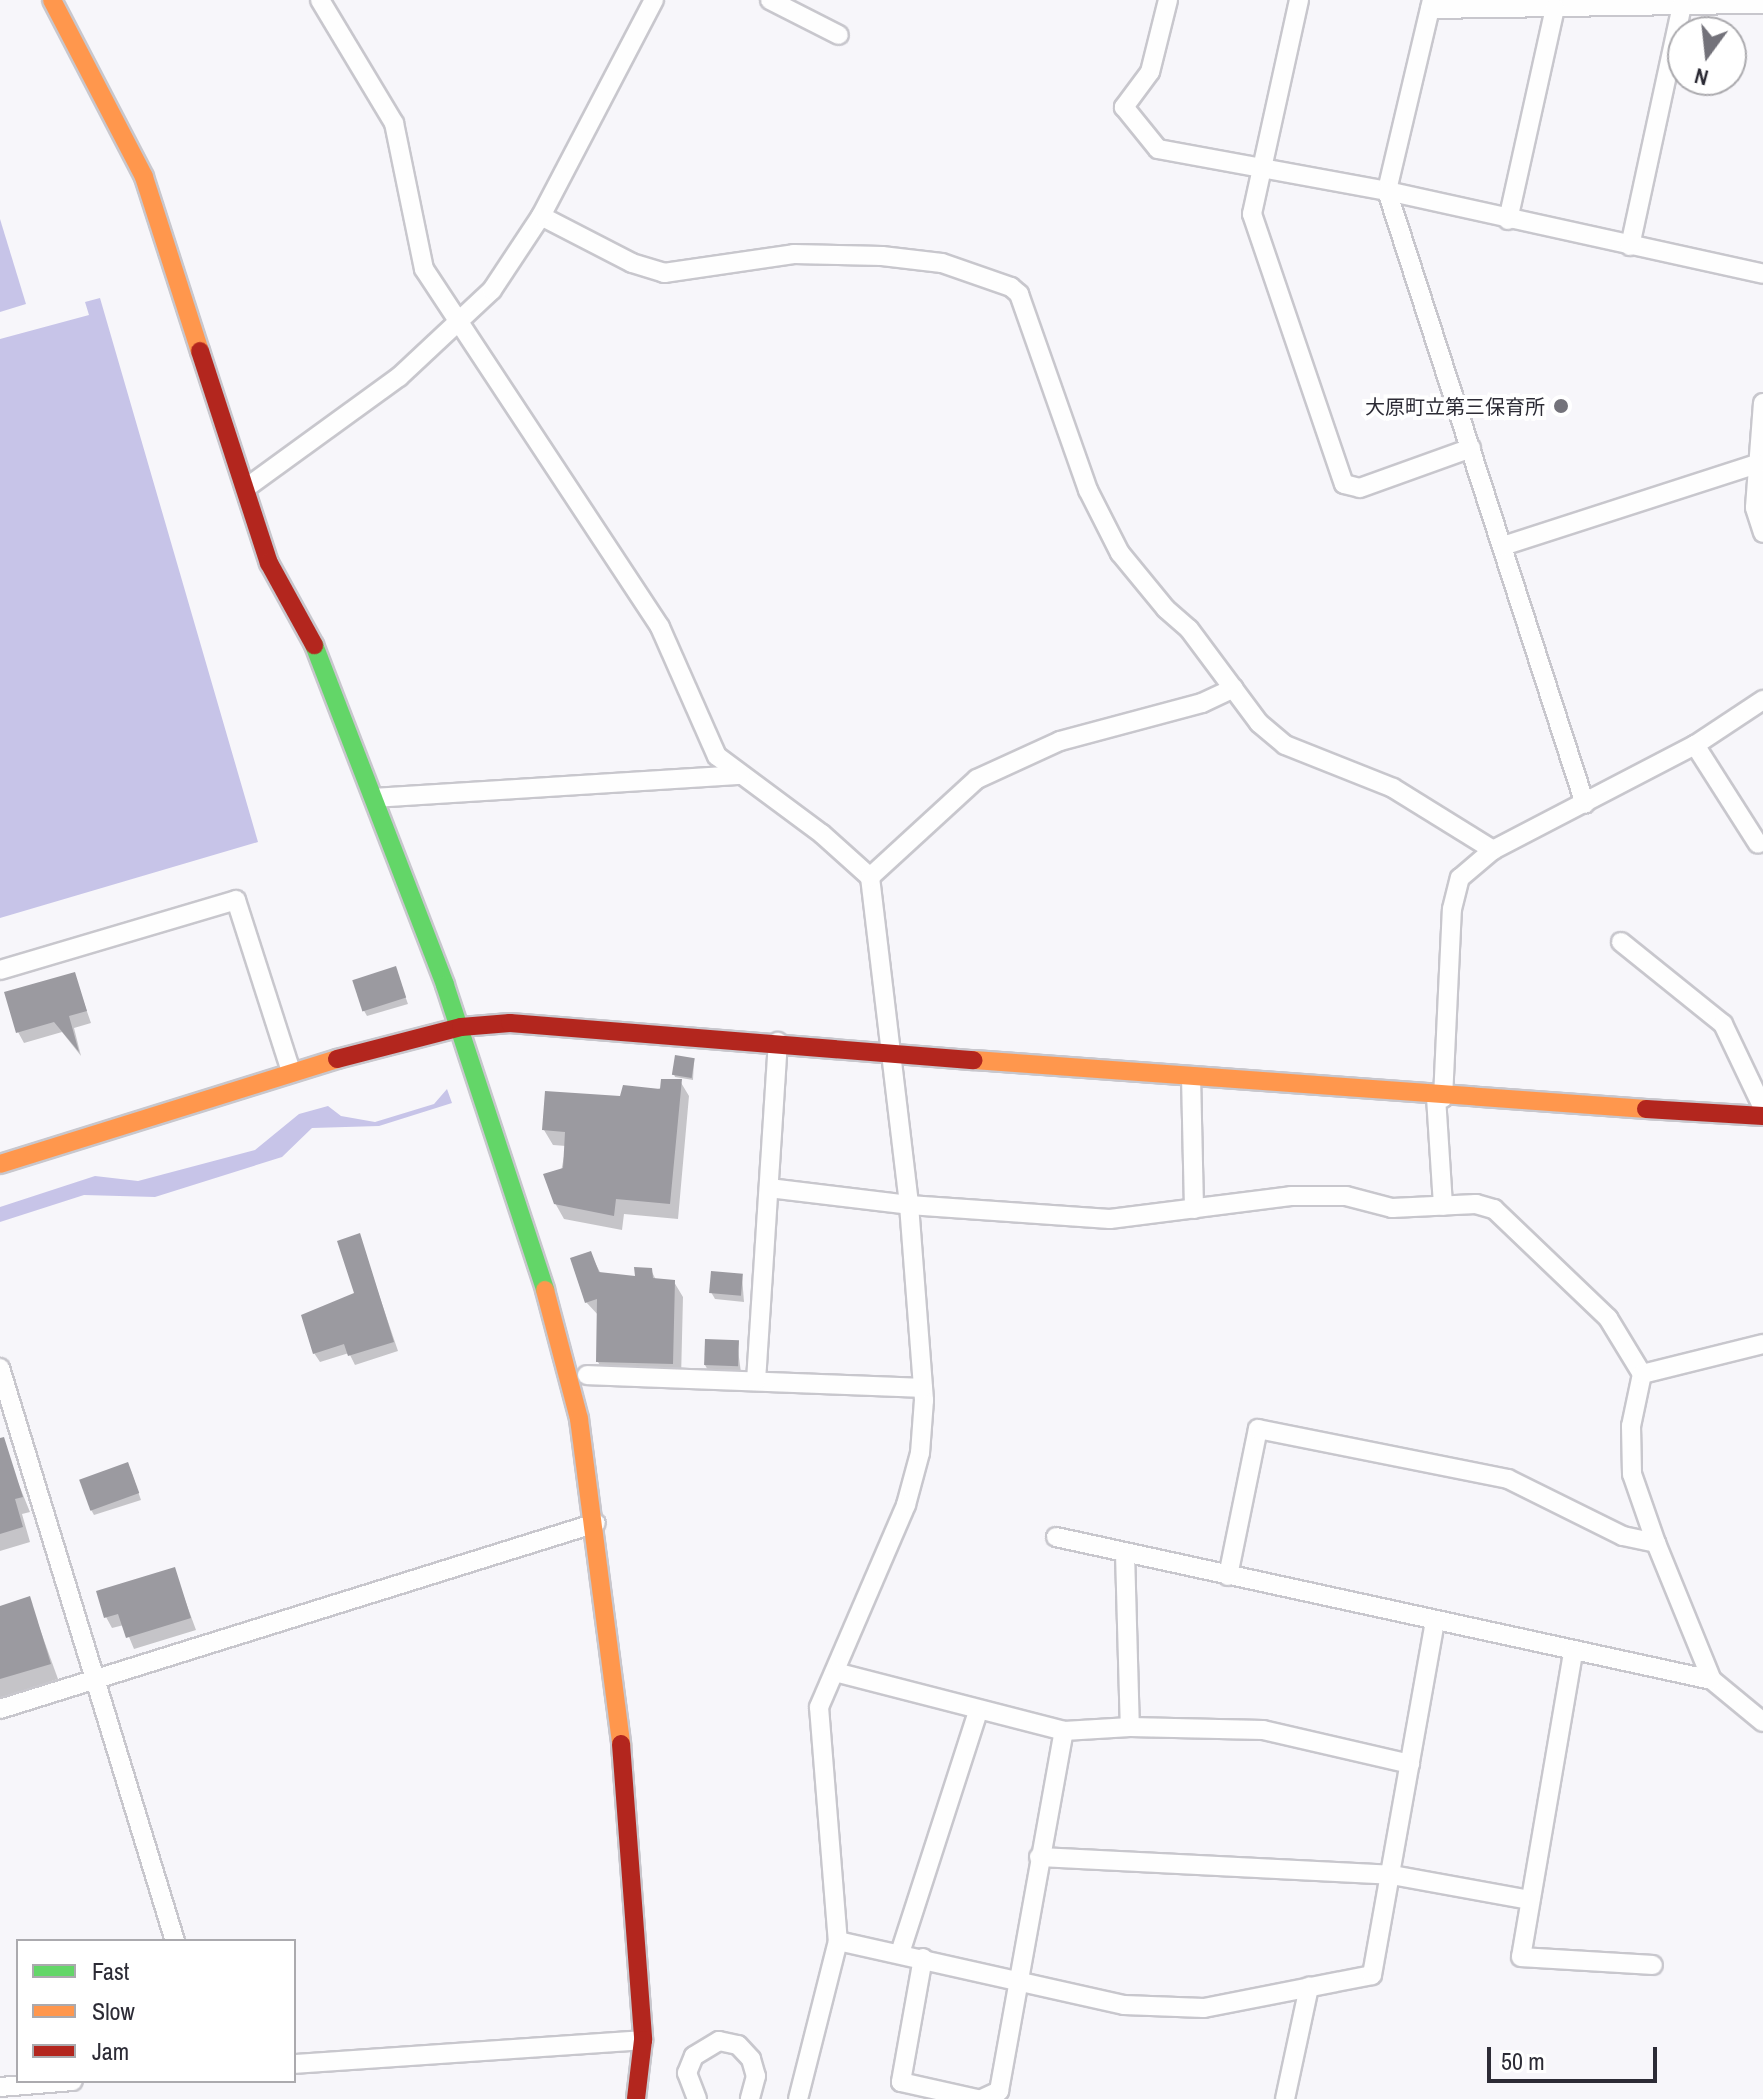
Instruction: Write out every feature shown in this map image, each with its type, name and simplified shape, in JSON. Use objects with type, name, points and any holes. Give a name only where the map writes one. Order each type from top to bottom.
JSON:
[{"type":"street","points":[[52,0],[144,177],[269,563],[310,634],[461,1027],[548,1300],[579,1419],[596,1523],[632,1840],[643,2040],[636,2099]]},
{"type":"street","points":[[320,0],[394,123],[424,269],[459,317],[660,627],[717,756],[822,834],[870,877],[909,1205],[923,1388],[920,1453],[906,1505],[819,1707],[838,1941],[798,2099]]},
{"type":"street","points":[[246,488],[399,377],[459,317],[492,290],[541,216],[654,0]]},
{"type":"street","points":[[770,0],[839,35]]},
{"type":"street","points":[[1168,0],[1150,72],[1124,107],[1158,149],[1261,171],[1387,191],[1763,274]]},
{"type":"street","points":[[1299,0],[1252,214],[1344,484],[1360,488],[1471,448]]},
{"type":"street","points":[[1585,804],[1387,191],[1431,5],[1555,8],[1763,4]]},
{"type":"street","points":[[1630,246],[1682,5]]},
{"type":"street","points":[[1508,220],[1555,8]]},
{"type":"street","points":[[541,216],[632,263],[664,273],[794,254],[882,256],[942,263],[1011,287],[1019,294],[1088,490],[1120,553],[1234,688],[1259,723],[1285,745],[1393,788],[1493,850]]},
{"type":"street","points":[[1763,403],[1755,508],[1763,533]]},
{"type":"street","points":[[1503,546],[1757,464]]},
{"type":"street","points":[[870,877],[977,779],[1060,741],[1202,703],[1234,688]]},
{"type":"street","points":[[1443,1206],[1440,1098],[1452,909],[1460,878],[1493,850],[1695,745],[1763,700]]},
{"type":"street","points":[[1695,745],[1758,844]]},
{"type":"street","points":[[374,798],[740,775]]},
{"type":"street","points":[[0,970],[236,900],[291,1071]]},
{"type":"street","points":[[1621,942],[1723,1024],[1763,1108]]},
{"type":"street","points":[[0,1164],[291,1071],[461,1027],[510,1023],[778,1042],[1440,1098],[1763,1116]]},
{"type":"street","points":[[756,1381],[778,1042]]},
{"type":"street","points":[[1191,1076],[1194,1209]]},
{"type":"street","points":[[769,1188],[909,1205],[1110,1219],[1291,1196],[1346,1196],[1392,1208],[1476,1204],[1494,1209],[1608,1318],[1642,1374],[1631,1426],[1632,1474],[1656,1543],[1712,1680],[1763,1722]]},
{"type":"street","points":[[1642,1374],[1763,1344]]},
{"type":"street","points":[[0,1368],[174,1939]]},
{"type":"street","points":[[587,1375],[923,1388]]},
{"type":"street","points":[[1228,1576],[1258,1429],[1508,1479],[1623,1536],[1656,1543]]},
{"type":"street","points":[[0,1709],[596,1523]]},
{"type":"street","points":[[1056,1537],[1435,1623],[1712,1680]]},
{"type":"street","points":[[1125,1553],[1130,1727]]},
{"type":"street","points":[[838,1941],[1017,1978],[1124,2005],[1204,2008],[1372,1975],[1435,1623]]},
{"type":"street","points":[[1573,1653],[1521,1957],[1653,1965]]},
{"type":"street","points":[[835,1672],[978,1712],[1064,1731],[1130,1727],[1263,1730],[1410,1764]]},
{"type":"street","points":[[900,1953],[978,1712]]},
{"type":"street","points":[[923,1958],[901,2082],[979,2099],[999,2091],[1064,1731]]},
{"type":"street","points":[[1039,1857],[1392,1875],[1530,1900]]},
{"type":"street","points":[[1285,2099],[1309,1987]]},
{"type":"street","points":[[296,2064],[643,2040]]},
{"type":"street","points":[[697,2099],[687,2073],[694,2056],[719,2041],[738,2045],[751,2059],[756,2076],[751,2097]]},
{"type":"street","points":[[0,2087],[49,2083]]},
{"type":"water","points":[[0,219],[26,304],[0,312]]},
{"type":"water","points":[[100,298],[258,842],[0,918],[0,339],[89,315],[85,302]]},
{"type":"water","points":[[447,1089],[452,1103],[379,1126],[312,1128],[282,1157],[155,1197],[84,1195],[0,1222],[0,1207],[95,1176],[138,1181],[255,1150],[299,1114],[328,1106],[341,1116],[375,1122],[434,1104]]},
{"type":"building","points":[[396,966],[406,997],[362,1012],[352,980]]},
{"type":"building","points":[[75,972],[87,1011],[69,1016],[79,1052],[54,1022],[16,1033],[4,992]]},
{"type":"building","points":[[675,1055],[695,1058],[692,1078],[672,1075]]},
{"type":"building","points":[[661,1079],[682,1079],[670,1204],[616,1199],[614,1216],[554,1204],[543,1174],[563,1168],[565,1132],[542,1130],[545,1091],[620,1096],[623,1085],[660,1089]]},
{"type":"building","points":[[360,1233],[394,1342],[348,1356],[344,1344],[313,1354],[301,1315],[354,1293],[337,1241]]},
{"type":"building","points":[[591,1251],[599,1272],[635,1276],[634,1267],[652,1268],[653,1278],[675,1280],[673,1364],[596,1362],[597,1299],[585,1303],[570,1258]]},
{"type":"building","points":[[711,1271],[743,1274],[741,1296],[709,1293]]},
{"type":"building","points":[[705,1339],[739,1340],[738,1366],[704,1365]]},
{"type":"building","points":[[4,1437],[23,1497],[15,1499],[23,1527],[0,1534],[0,1438]]},
{"type":"building","points":[[128,1462],[139,1493],[90,1511],[79,1480]]},
{"type":"building","points":[[175,1567],[191,1618],[126,1638],[118,1614],[104,1618],[96,1591]]},
{"type":"building","points":[[30,1596],[51,1664],[0,1679],[0,1606]]},
{"type":"traffic: fast","points":[[314,645],[445,985],[545,1290]]},
{"type":"traffic: slow","points":[[52,0],[144,177],[200,351]]},
{"type":"traffic: slow","points":[[0,1164],[337,1059]]},
{"type":"traffic: slow","points":[[974,1060],[1646,1109]]},
{"type":"traffic: slow","points":[[545,1290],[579,1419],[621,1744]]},
{"type":"traffic: jam","points":[[200,351],[269,563],[314,645]]},
{"type":"traffic: jam","points":[[337,1059],[461,1027],[510,1023],[974,1060]]},
{"type":"traffic: jam","points":[[1646,1109],[1763,1116]]},
{"type":"traffic: jam","points":[[621,1744],[643,2040],[636,2099]]},
{"type":"place","name":"大原町立第三保育所","points":[[1561,406]]}]
